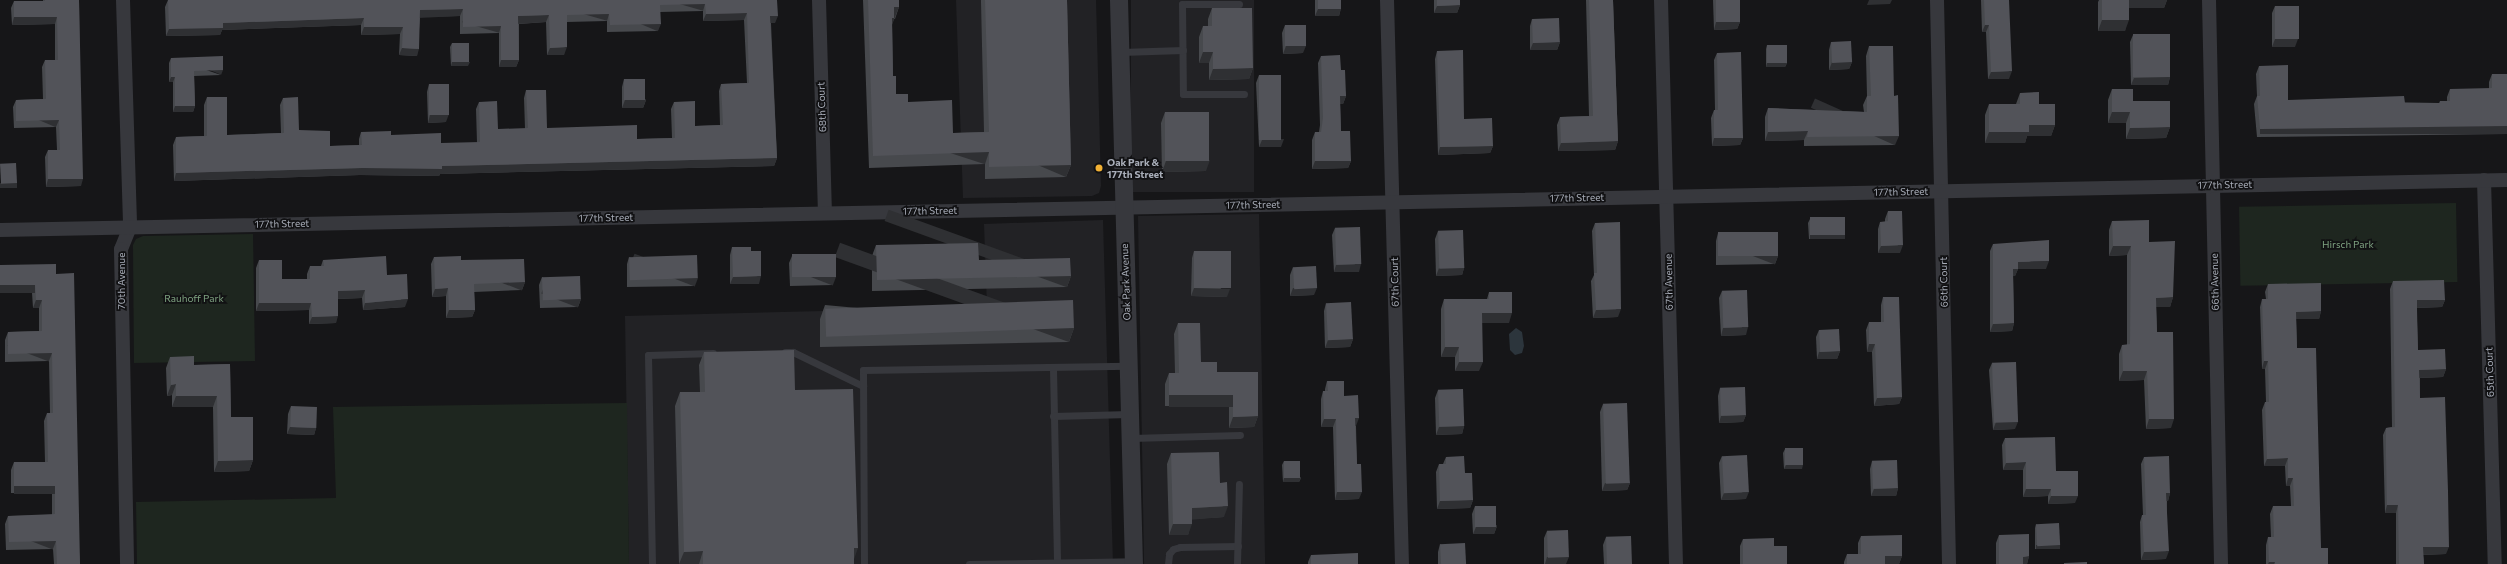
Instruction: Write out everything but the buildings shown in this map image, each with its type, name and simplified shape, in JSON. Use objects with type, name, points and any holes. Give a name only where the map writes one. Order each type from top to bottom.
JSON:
[{"type":"street","name":"70th Avenue","points":[[123,0],[130,227],[121,249],[127,564]]},
{"type":"street","name":"68th Court","points":[[819,0],[825,213]]},
{"type":"street","name":"Oak Park Avenue","points":[[1119,0],[1134,563]]},
{"type":"street","name":"67th Court","points":[[1387,0],[1402,564]]},
{"type":"street","name":"67th Avenue","points":[[1661,0],[1676,564]]},
{"type":"street","name":"66th Court","points":[[1937,0],[1949,564]]},
{"type":"street","name":"66th Avenue","points":[[2209,0],[2221,564]]},
{"type":"street","name":"65th Court","points":[[2484,180],[2495,564]]},
{"type":"street","name":"177th Street","points":[[0,230],[2507,180]]},
{"type":"lane","points":[[1239,4],[1182,4],[1183,94],[1244,94]]},
{"type":"lane","points":[[1120,52],[1183,50]]},
{"type":"lane","points":[[778,352],[793,352],[863,386]]},
{"type":"lane","points":[[652,564],[648,355],[724,353]]},
{"type":"lane","points":[[864,564],[863,370],[1053,369],[1128,366]]},
{"type":"lane","points":[[1053,369],[1057,563]]},
{"type":"lane","points":[[1053,416],[1130,414]]},
{"type":"lane","points":[[1131,438],[1240,435]]},
{"type":"lane","points":[[1237,564],[1239,484]]},
{"type":"lane","points":[[1168,564],[1169,554],[1173,549],[1180,547],[1238,546]]},
{"type":"lane","points":[[970,564],[1134,563]]},
{"type":"shaded area","points":[[956,0],[1096,0],[1101,186],[1099,193],[1092,196],[963,198]]},
{"type":"shaded area","points":[[1131,0],[1254,0],[1254,192],[1131,192]]},
{"type":"shaded area","points":[[1259,214],[1265,564],[1144,564],[1138,216]]},
{"type":"shaded area","points":[[1103,220],[1113,564],[629,564],[625,316],[987,307],[984,224]]},
{"type":"shaded area","points":[[1516,328],[1522,332],[1524,346],[1522,353],[1515,355],[1510,350],[1509,334]]},
{"type":"green space","name":"Hirsch Park","points":[[2456,203],[2457,282],[2240,286],[2239,207]]},
{"type":"green space","name":"Rauhoff Park","points":[[253,234],[255,361],[134,363],[133,245],[136,239],[143,236]]},
{"type":"green space","points":[[627,403],[629,564],[137,564],[136,502],[336,498],[333,407]]},
{"type":"place","name":"Oak Park & 177th Street","points":[[1099,168]]}]
